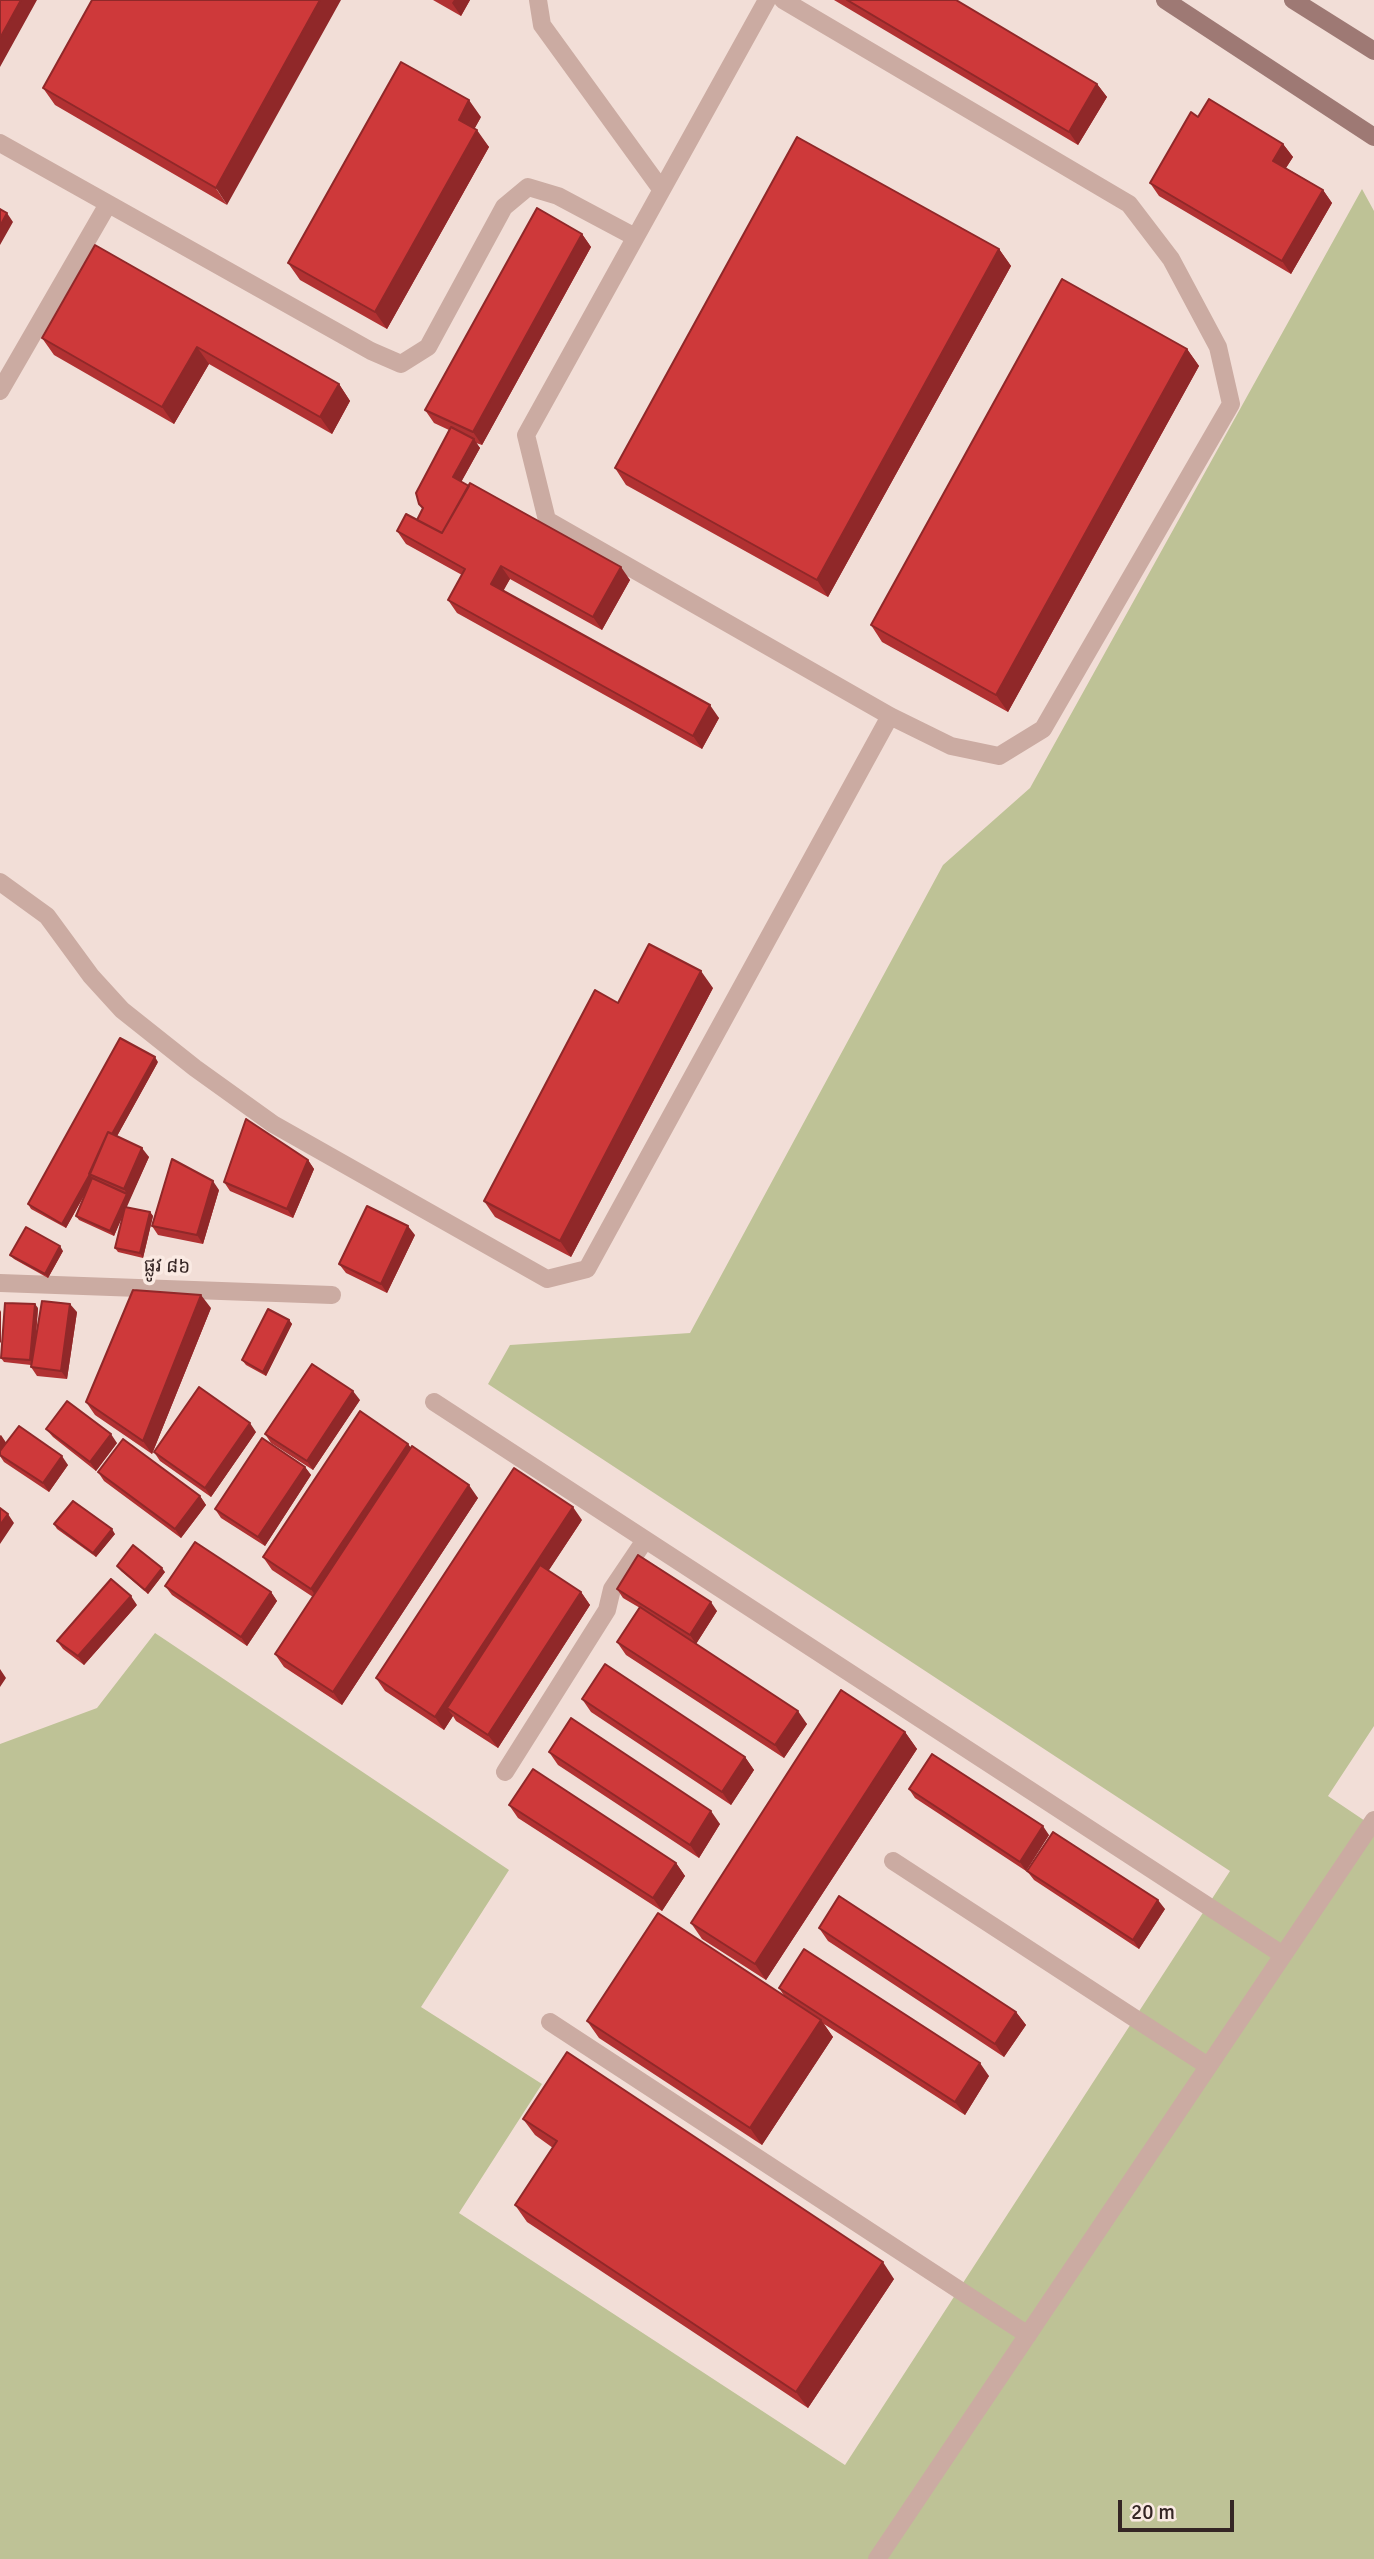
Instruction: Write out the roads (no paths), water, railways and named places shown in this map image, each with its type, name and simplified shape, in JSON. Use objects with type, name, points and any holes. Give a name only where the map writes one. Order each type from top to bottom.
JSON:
[{"type":"street","points":[[1165,0],[1374,137]]},
{"type":"street","points":[[1293,0],[1374,51]]},
{"type":"lane","points":[[538,0],[542,25],[661,189]]},
{"type":"lane","points":[[767,0],[526,435],[547,520],[890,716],[951,746],[999,755],[1043,729],[1231,404],[1218,346],[1171,259],[1129,204],[783,0]]},
{"type":"lane","points":[[0,144],[371,351],[401,364],[428,347],[504,207],[528,187],[558,196],[635,237]]},
{"type":"lane","points":[[0,391],[108,204]]},
{"type":"lane","points":[[0,882],[47,916],[91,976],[122,1010],[195,1068],[273,1124],[547,1279],[587,1269],[890,716]]},
{"type":"lane","name":"ផ្លូវ ៨៦","points":[[0,1283],[332,1295]]},
{"type":"lane","points":[[434,1402],[1283,1955]]},
{"type":"lane","points":[[505,1772],[607,1610],[612,1589],[645,1540]]},
{"type":"lane","points":[[877,2559],[1374,1820]]},
{"type":"lane","points":[[893,1861],[1209,2066]]},
{"type":"lane","points":[[550,2022],[1028,2335]]}]
